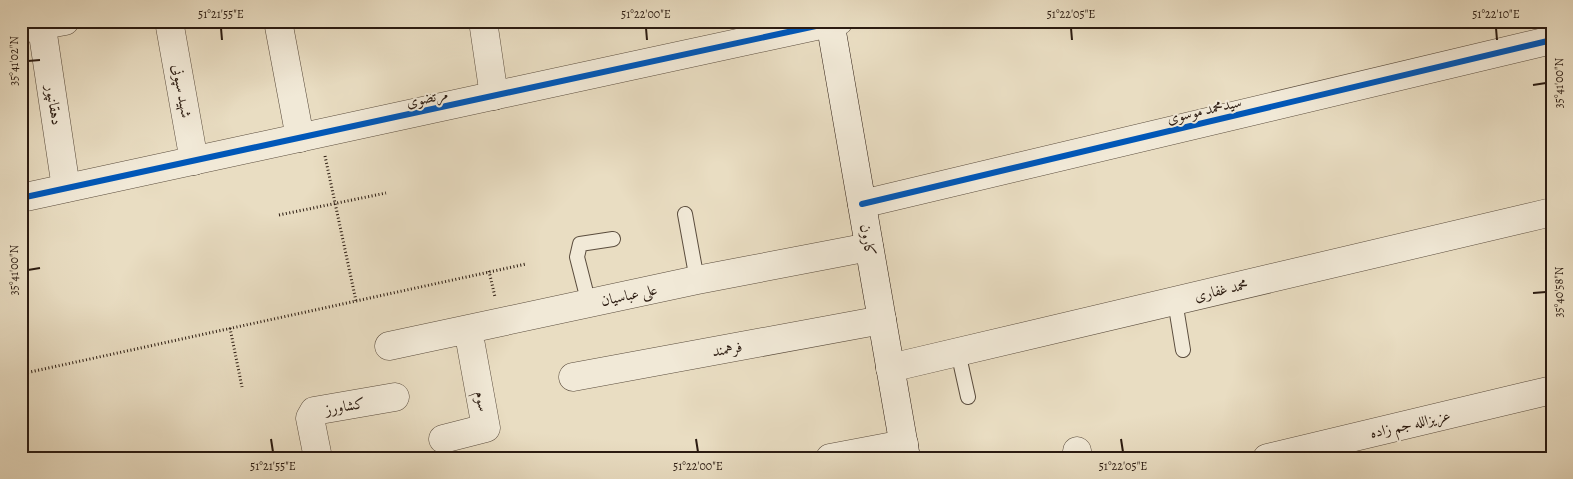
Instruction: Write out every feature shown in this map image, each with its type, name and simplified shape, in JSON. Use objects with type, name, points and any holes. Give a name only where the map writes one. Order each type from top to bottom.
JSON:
[{"type":"street","name":"شهید سپونی","points":[[169,21],[194,160]]},
{"type":"street","points":[[278,21],[310,136]]},
{"type":"street","points":[[483,21],[494,96]]},
{"type":"street","name":"مرتضوی","points":[[21,198],[833,22]]},
{"type":"street","name":"کارون","points":[[833,22],[869,247],[905,451]]},
{"type":"street","name":"دهقانپور","points":[[42,24],[66,188]]},
{"type":"street","name":"سیدمحمد موسوی","points":[[862,204],[1552,40]]},
{"type":"street","name":"محمد غفاری","points":[[890,368],[1552,212]]},
{"type":"street","name":"علی عباسیان","points":[[389,346],[697,280],[869,247]]},
{"type":"street","name":"فرهمند","points":[[573,377],[882,320]]},
{"type":"street","name":"سوم","points":[[443,440],[486,428],[468,330]]},
{"type":"street","name":"عزیزالله جم زاده","points":[[1267,458],[1333,450],[1552,390]]},
{"type":"street","name":"کشاورز","points":[[318,458],[310,418],[314,411],[394,397]]},
{"type":"street","points":[[830,458],[905,451]]},
{"type":"lane","points":[[685,214],[697,280]]},
{"type":"lane","points":[[589,304],[577,257],[577,250],[580,244],[613,239]]},
{"type":"lane","points":[[1175,301],[1183,350]]},
{"type":"lane","points":[[958,352],[968,397]]},
{"type":"path","points":[[310,136],[335,203],[356,300]]},
{"type":"path","points":[[279,215],[386,192]]},
{"type":"path","points":[[21,374],[526,264]]},
{"type":"path","points":[[230,328],[242,387]]},
{"type":"cycle path","points":[[21,198],[839,21]]},
{"type":"cycle path","points":[[862,204],[1552,40]]}]
